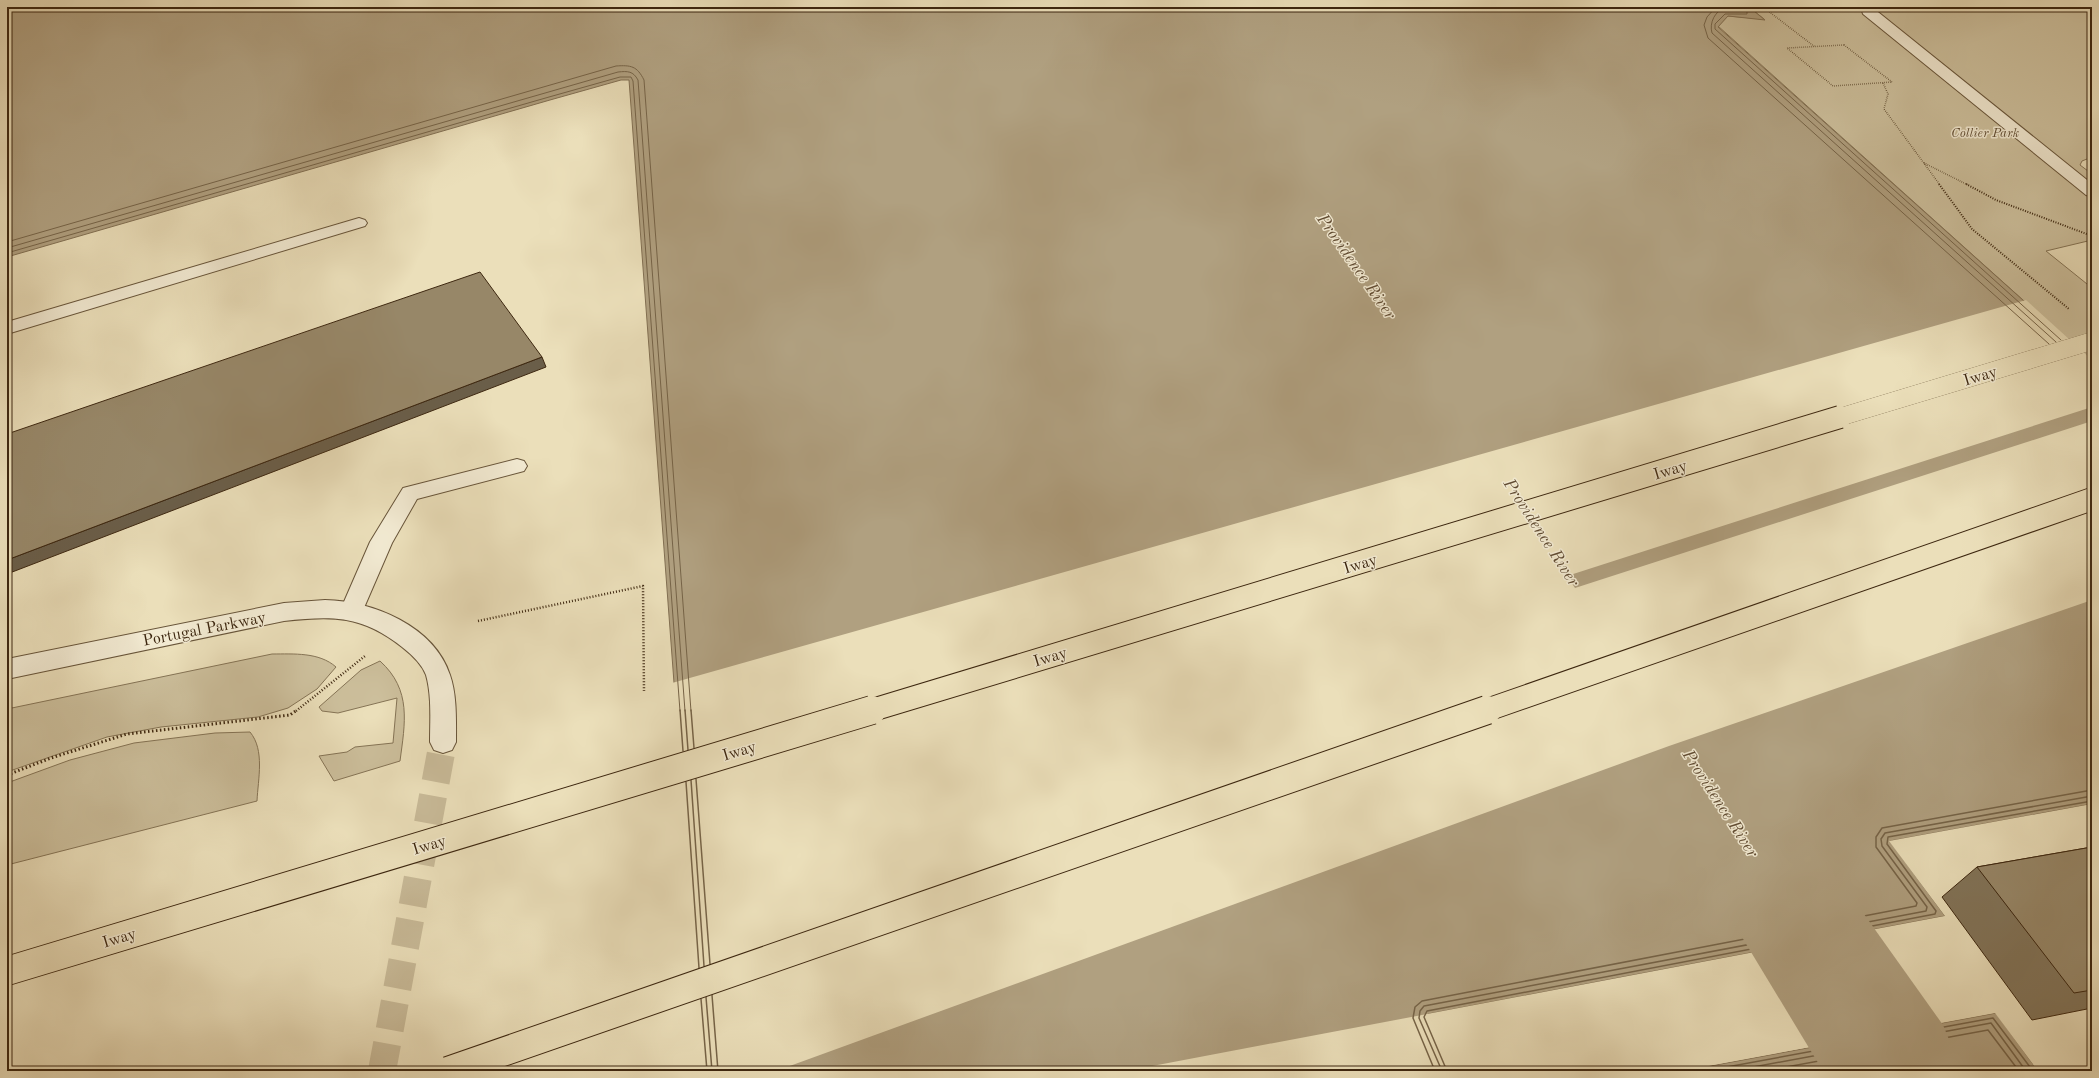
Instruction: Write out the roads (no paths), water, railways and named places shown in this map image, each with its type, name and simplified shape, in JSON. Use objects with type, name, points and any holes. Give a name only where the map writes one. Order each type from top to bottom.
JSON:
[{"type":"highway","name":"Iway","points":[[7,971],[2092,341]]},
{"type":"highway","points":[[448,1071],[2092,499]]},
{"type":"street","points":[[1868,11],[2092,192]]},
{"type":"street","points":[[7,328],[359,223]]},
{"type":"street","points":[[352,611],[381,542],[410,493],[517,466]]},
{"type":"street","name":"Portugal Parkway","points":[[7,669],[284,612],[322,608],[352,611],[376,619],[398,631],[420,647],[437,674],[443,708],[443,742]]},
{"type":"water","points":[[7,7],[1749,7],[1765,20],[1728,16],[1718,27],[2092,362],[2092,804],[1890,841],[1945,916],[1428,1014],[1451,1071],[703,1071],[629,80],[621,80],[550,100],[7,257]]},
{"type":"water","points":[[1996,1013],[2038,1071],[1683,1071]]},
{"type":"waterway","name":"Providence River","points":[[1742,835],[1897,1071]]},
{"type":"tunnel","points":[[382,1071],[443,742]]},
{"type":"park label","name":"Collier Park","points":[[1985,132]]}]
